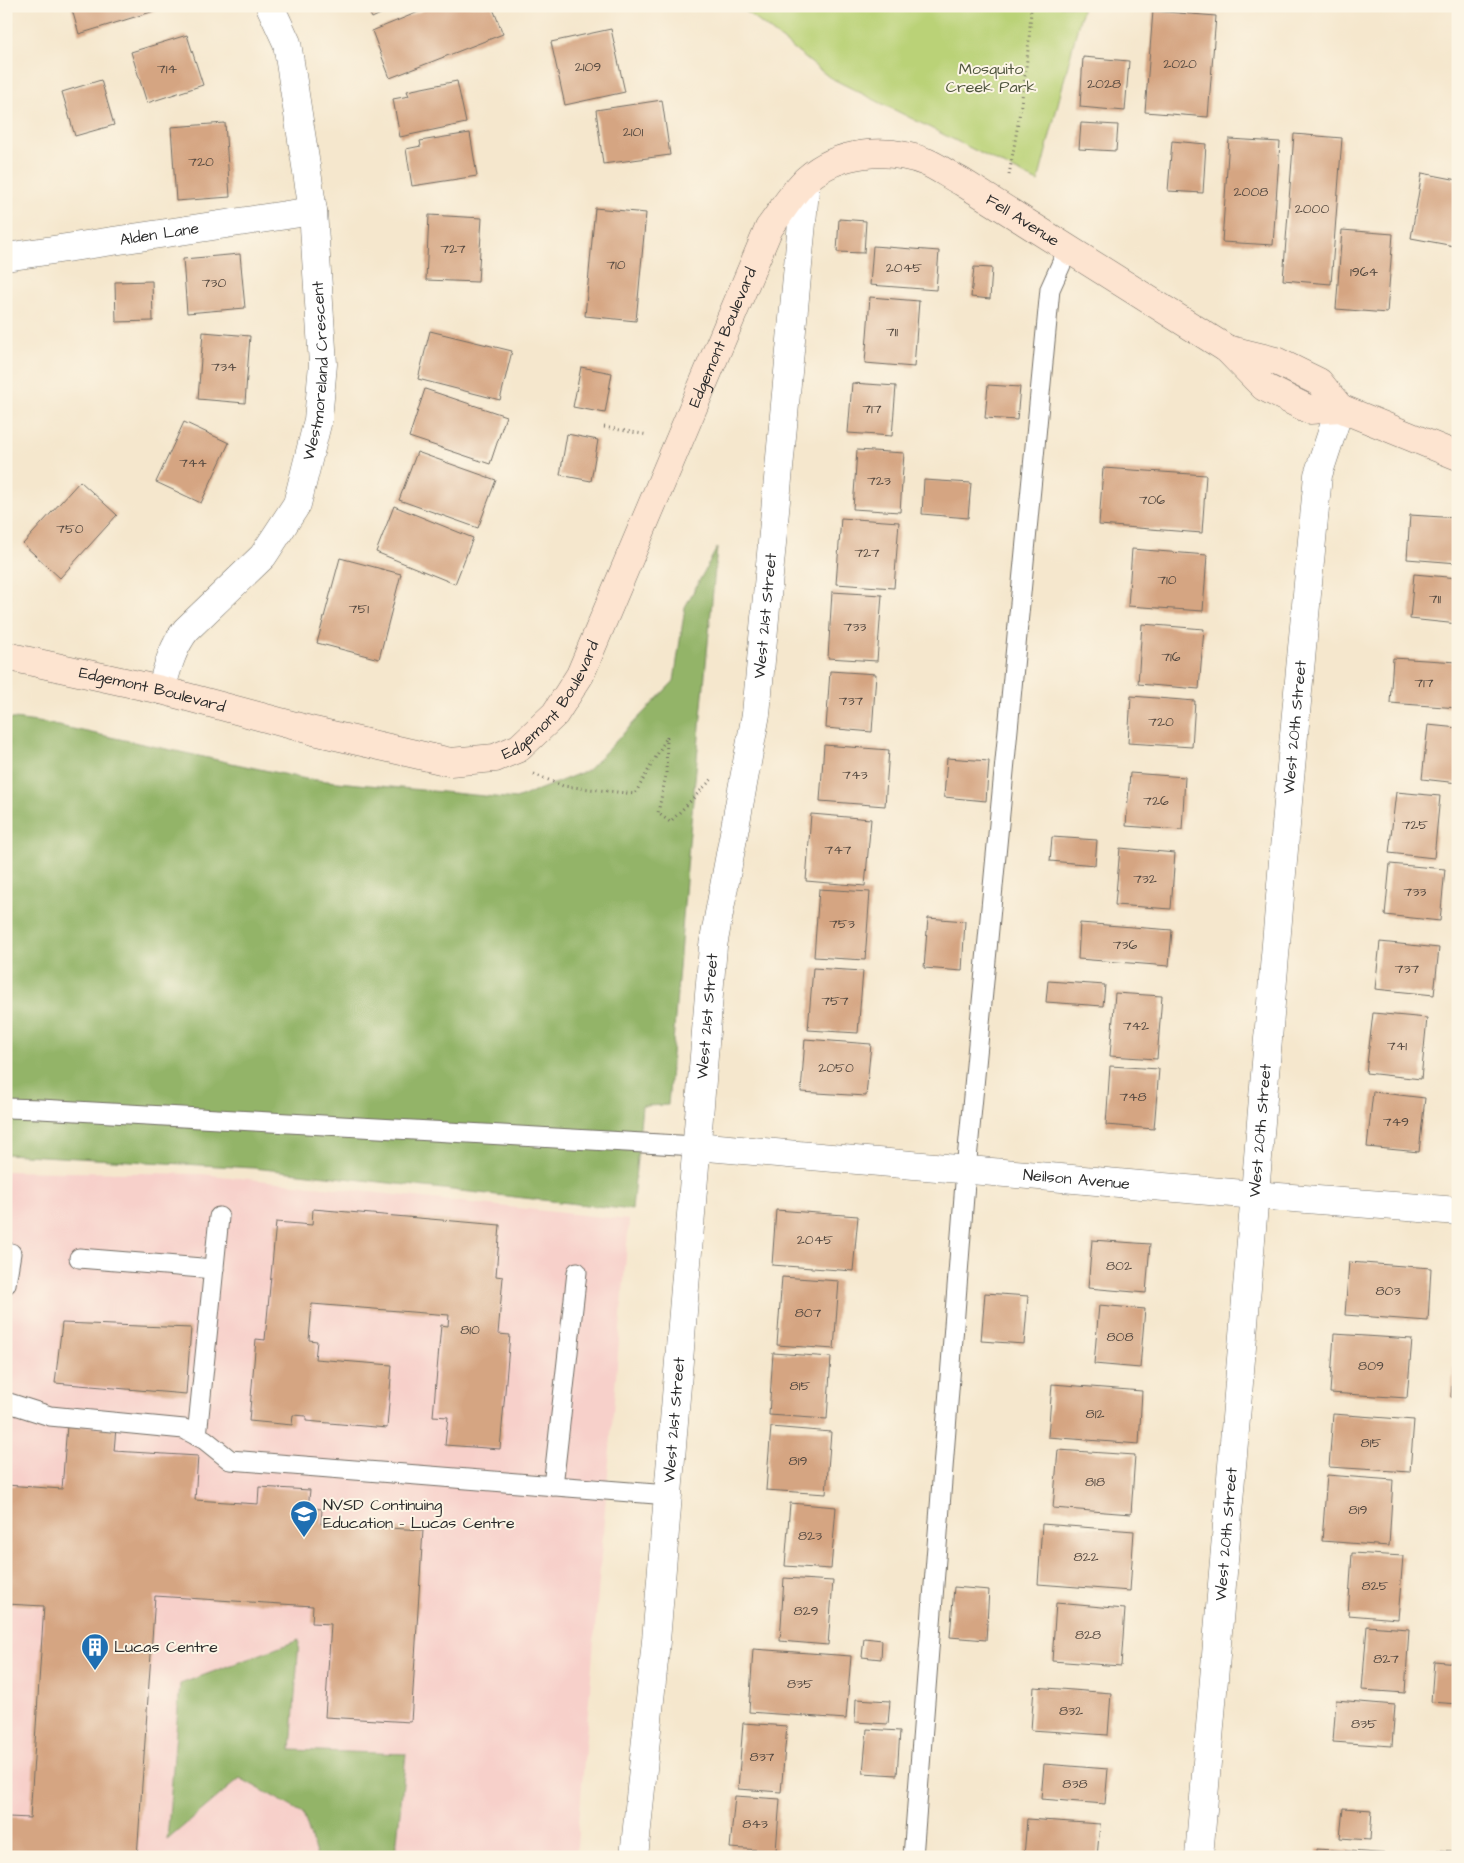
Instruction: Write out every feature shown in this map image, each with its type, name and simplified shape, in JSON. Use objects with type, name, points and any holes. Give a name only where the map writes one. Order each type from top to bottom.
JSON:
[{"type":"street","name":"Westmoreland Crescent","points":[[160,690],[173,649],[179,639],[263,556],[297,504],[318,420],[323,364],[313,211],[287,43],[270,6]]},
{"type":"street","name":"Fell Avenue","points":[[806,180],[827,165],[864,153],[898,154],[926,162],[962,182],[1227,349],[1264,387],[1310,410],[1340,408],[1458,456]]},
{"type":"street","name":"Edgemont Boulevard","points":[[6,656],[160,690],[322,733],[450,762],[495,758],[519,748],[555,714],[580,675],[769,228],[806,180]]},
{"type":"street","name":"West 21st Street","points":[[634,1857],[656,1641],[713,946],[756,714],[806,180]]},
{"type":"street","name":"Alden Lane","points":[[6,257],[313,211]]},
{"type":"street","name":"West 20th Street","points":[[1199,1857],[1318,476],[1340,408]]},
{"type":"street","name":"Neilson Avenue","points":[[696,1146],[1458,1211]]},
{"type":"lane","points":[[913,1857],[966,1170],[1050,290],[1068,249]]},
{"type":"lane","points":[[6,1108],[696,1146]]},
{"type":"lane","points":[[197,1436],[219,1217]]},
{"type":"lane","points":[[6,1284],[11,1252]]},
{"type":"lane","points":[[79,1258],[214,1269]]},
{"type":"lane","points":[[553,1486],[577,1272]]},
{"type":"lane","points":[[6,1402],[50,1416],[184,1429],[230,1460],[668,1495]]},
{"type":"path","points":[[1008,183],[1019,123],[1031,6]]},
{"type":"path","points":[[604,427],[653,436]]},
{"type":"path","points":[[531,772],[563,786],[635,794],[667,736],[666,776],[658,813],[670,822],[715,776]]},
{"type":"shaded area","name":"NVSD Continuing Education - Lucas Centre","points":[[6,1171],[202,1174],[629,1220],[576,1857],[6,1857]]},
{"type":"green space","name":"Mosquito Creek Park","points":[[739,6],[1083,6],[1038,182],[829,77]]},
{"type":"green space","points":[[717,548],[689,843],[668,1105],[642,1106],[632,1210],[254,1168],[6,1154],[6,718],[45,723],[306,779],[516,799],[588,770],[674,681],[685,607]]},
{"type":"green space","points":[[299,1640],[291,1750],[406,1754],[396,1850],[317,1857],[303,1813],[240,1778],[167,1840],[180,1684]]},
{"type":"building","points":[[71,6],[160,6],[161,9],[79,34]]},
{"type":"building","points":[[366,6],[397,6],[372,18]]},
{"type":"building","points":[[433,6],[492,6],[503,34],[390,78],[372,31]]},
{"type":"building","points":[[1153,11],[1216,16],[1208,117],[1145,112]]},
{"type":"building","points":[[611,29],[625,92],[565,105],[551,42]]},
{"type":"building","points":[[187,35],[203,85],[147,103],[131,52]]},
{"type":"building","points":[[1083,57],[1129,61],[1125,111],[1080,107]]},
{"type":"building","points":[[101,80],[114,125],[75,136],[62,92]]},
{"type":"building","points":[[457,81],[466,123],[400,137],[393,99],[409,96],[407,91]]},
{"type":"building","points":[[662,100],[670,155],[603,164],[596,110]]},
{"type":"building","points":[[225,123],[230,197],[176,201],[171,127]]},
{"type":"building","points":[[1081,123],[1118,125],[1116,151],[1079,149]]},
{"type":"building","points":[[470,133],[477,176],[412,186],[406,149],[421,146],[420,141]]},
{"type":"building","points":[[1294,134],[1342,138],[1331,284],[1283,280]]},
{"type":"building","points":[[1229,139],[1280,142],[1273,245],[1222,242]]},
{"type":"building","points":[[1172,141],[1206,144],[1203,193],[1168,191]]},
{"type":"building","points":[[1422,173],[1458,180],[1458,222],[1454,246],[1411,238]]},
{"type":"building","points":[[595,208],[646,213],[636,321],[585,316]]},
{"type":"building","points":[[429,215],[482,218],[478,282],[426,280]]},
{"type":"building","points":[[839,219],[866,221],[864,253],[837,252]]},
{"type":"building","points":[[1342,230],[1393,234],[1387,313],[1336,309]]},
{"type":"building","points":[[873,246],[939,251],[936,290],[870,285]]},
{"type":"building","points":[[240,254],[245,308],[187,313],[183,259]]},
{"type":"building","points":[[974,267],[992,268],[990,299],[971,297]]},
{"type":"building","points":[[152,281],[153,321],[116,322],[115,282]]},
{"type":"building","points":[[870,297],[919,301],[914,367],[865,363]]},
{"type":"building","points":[[430,331],[512,351],[500,400],[418,379]]},
{"type":"building","points":[[203,332],[250,336],[245,403],[198,399]]},
{"type":"building","points":[[581,367],[612,373],[605,413],[573,407]]},
{"type":"building","points":[[852,383],[896,386],[892,436],[848,433]]},
{"type":"building","points":[[988,385],[1020,387],[1017,420],[985,418]]},
{"type":"building","points":[[425,389],[506,416],[490,464],[409,437]]},
{"type":"building","points":[[184,422],[229,443],[201,503],[156,482]]},
{"type":"building","points":[[567,434],[598,440],[591,481],[560,475]]},
{"type":"building","points":[[857,450],[904,453],[900,512],[853,509]]},
{"type":"building","points":[[417,452],[496,480],[478,528],[399,500]]},
{"type":"building","points":[[1103,468],[1206,475],[1202,533],[1099,525]]},
{"type":"building","points":[[924,480],[971,483],[968,518],[922,514]]},
{"type":"building","points":[[80,481],[117,515],[60,578],[23,544]]},
{"type":"building","points":[[394,506],[473,538],[455,584],[376,552]]},
{"type":"building","points":[[1410,515],[1458,518],[1458,563],[1407,559]]},
{"type":"building","points":[[841,518],[899,522],[894,588],[836,584]]},
{"type":"building","points":[[1132,549],[1207,555],[1203,611],[1128,606]]},
{"type":"building","points":[[340,558],[401,574],[379,659],[317,643]]},
{"type":"building","points":[[1414,574],[1458,578],[1458,624],[1410,619]]},
{"type":"building","points":[[832,592],[882,595],[877,661],[828,658]]},
{"type":"building","points":[[1142,624],[1204,629],[1199,689],[1138,684]]},
{"type":"building","points":[[1393,658],[1458,662],[1458,708],[1390,703]]},
{"type":"building","points":[[830,671],[876,674],[872,732],[826,728]]},
{"type":"building","points":[[1131,696],[1195,701],[1192,747],[1128,743]]},
{"type":"building","points":[[1428,725],[1458,728],[1458,783],[1422,779]]},
{"type":"building","points":[[824,745],[889,750],[885,806],[820,801]]},
{"type":"building","points":[[947,758],[989,761],[986,801],[944,797]]},
{"type":"building","points":[[1130,773],[1185,777],[1182,830],[1126,826]]},
{"type":"building","points":[[1396,792],[1440,796],[1434,858],[1389,853]]},
{"type":"building","points":[[811,814],[871,819],[865,886],[806,881]]},
{"type":"building","points":[[1052,837],[1097,840],[1095,865],[1050,861]]},
{"type":"building","points":[[1120,848],[1175,853],[1171,909],[1115,905]]},
{"type":"building","points":[[1390,864],[1445,869],[1440,921],[1385,915]]},
{"type":"building","points":[[819,889],[870,892],[865,960],[814,957]]},
{"type":"building","points":[[928,918],[965,921],[962,971],[924,968]]},
{"type":"building","points":[[1080,923],[1172,930],[1169,966],[1078,959]]},
{"type":"building","points":[[1380,942],[1439,948],[1434,995],[1375,989]]},
{"type":"building","points":[[813,968],[863,971],[858,1033],[808,1030]]},
{"type":"building","points":[[1048,981],[1105,985],[1103,1006],[1046,1002]]},
{"type":"building","points":[[1115,993],[1162,996],[1157,1059],[1110,1056]]},
{"type":"building","points":[[1373,1013],[1427,1018],[1421,1079],[1366,1073]]},
{"type":"building","points":[[805,1039],[871,1044],[866,1096],[801,1092]]},
{"type":"building","points":[[1110,1066],[1159,1069],[1154,1129],[1106,1125]]},
{"type":"building","points":[[1373,1092],[1425,1098],[1419,1152],[1367,1147]]},
{"type":"building","points":[[313,1209],[500,1225],[496,1276],[503,1277],[498,1334],[510,1335],[500,1449],[445,1445],[448,1417],[433,1416],[441,1325],[448,1326],[449,1315],[312,1304],[309,1340],[317,1341],[315,1359],[392,1365],[387,1428],[306,1421],[306,1416],[293,1415],[292,1425],[249,1421],[256,1339],[265,1340],[276,1222],[312,1225]]},
{"type":"building","points":[[776,1210],[858,1216],[853,1271],[772,1265]]},
{"type":"building","points":[[1092,1240],[1150,1244],[1146,1293],[1088,1288]]},
{"type":"building","points":[[1349,1262],[1431,1268],[1428,1321],[1345,1315]]},
{"type":"building","points":[[782,1277],[839,1281],[834,1349],[777,1345]]},
{"type":"building","points":[[985,1293],[1028,1296],[1024,1344],[981,1341]]},
{"type":"building","points":[[1099,1305],[1145,1309],[1140,1368],[1094,1364]]},
{"type":"building","points":[[62,1323],[191,1328],[186,1394],[55,1383]]},
{"type":"building","points":[[1334,1334],[1412,1339],[1407,1398],[1330,1393]]},
{"type":"building","points":[[773,1353],[831,1357],[827,1419],[769,1415]]},
{"type":"building","points":[[1454,1362],[1458,1362],[1458,1398],[1451,1397]]},
{"type":"building","points":[[1052,1384],[1142,1391],[1139,1444],[1048,1437]]},
{"type":"building","points":[[1333,1414],[1414,1420],[1410,1472],[1329,1467]]},
{"type":"building","name":"Lucas Centre","points":[[67,1425],[116,1428],[114,1451],[198,1456],[195,1500],[258,1504],[259,1487],[310,1490],[308,1508],[322,1509],[321,1524],[423,1530],[411,1722],[325,1717],[331,1624],[312,1623],[313,1606],[155,1596],[137,1857],[7,1857],[9,1817],[30,1818],[44,1606],[6,1604],[6,1485],[62,1489]]},
{"type":"building","points":[[771,1427],[831,1432],[826,1494],[766,1490]]},
{"type":"building","points":[[1058,1450],[1135,1455],[1131,1514],[1053,1508]]},
{"type":"building","points":[[1327,1475],[1393,1480],[1389,1546],[1322,1541]]},
{"type":"building","points":[[790,1503],[836,1507],[831,1569],[785,1566]]},
{"type":"building","points":[[1042,1524],[1134,1531],[1130,1591],[1038,1584]]},
{"type":"building","points":[[1352,1553],[1403,1556],[1398,1619],[1348,1615]]},
{"type":"building","points":[[784,1578],[833,1581],[828,1645],[780,1641]]},
{"type":"building","points":[[954,1587],[989,1590],[986,1640],[950,1637]]},
{"type":"building","points":[[1056,1603],[1125,1609],[1121,1666],[1052,1661]]},
{"type":"building","points":[[1367,1626],[1409,1629],[1405,1693],[1362,1690]]},
{"type":"building","points":[[864,1638],[882,1640],[881,1659],[862,1657]]},
{"type":"building","points":[[753,1649],[851,1656],[846,1719],[749,1712]]},
{"type":"building","points":[[1434,1661],[1458,1663],[1458,1704],[1431,1702]]},
{"type":"building","points":[[1034,1687],[1111,1693],[1108,1735],[1031,1730]]},
{"type":"building","points":[[856,1699],[890,1701],[888,1724],[855,1722]]},
{"type":"building","points":[[1336,1700],[1395,1705],[1392,1746],[1333,1742]]},
{"type":"building","points":[[743,1723],[787,1726],[781,1792],[738,1789]]},
{"type":"building","points":[[867,1729],[900,1731],[897,1775],[863,1773]]},
{"type":"building","points":[[1044,1764],[1108,1769],[1105,1804],[1041,1799]]},
{"type":"building","points":[[735,1796],[780,1799],[776,1851],[730,1848]]},
{"type":"building","points":[[1343,1808],[1372,1810],[1370,1840],[1340,1838]]},
{"type":"building","points":[[1027,1819],[1100,1824],[1097,1857],[1024,1857]]},
{"type":"building","points":[[1317,1849],[1408,1855],[1408,1857],[1317,1857]]},
{"type":"building","points":[[1438,1850],[1455,1851],[1454,1857],[1437,1857]]},
{"type":"place","name":"NVSD Continuing Education - Lucas Centre","points":[[304,1538]]},
{"type":"place","name":"Lucas Centre","points":[[95,1671]]}]
